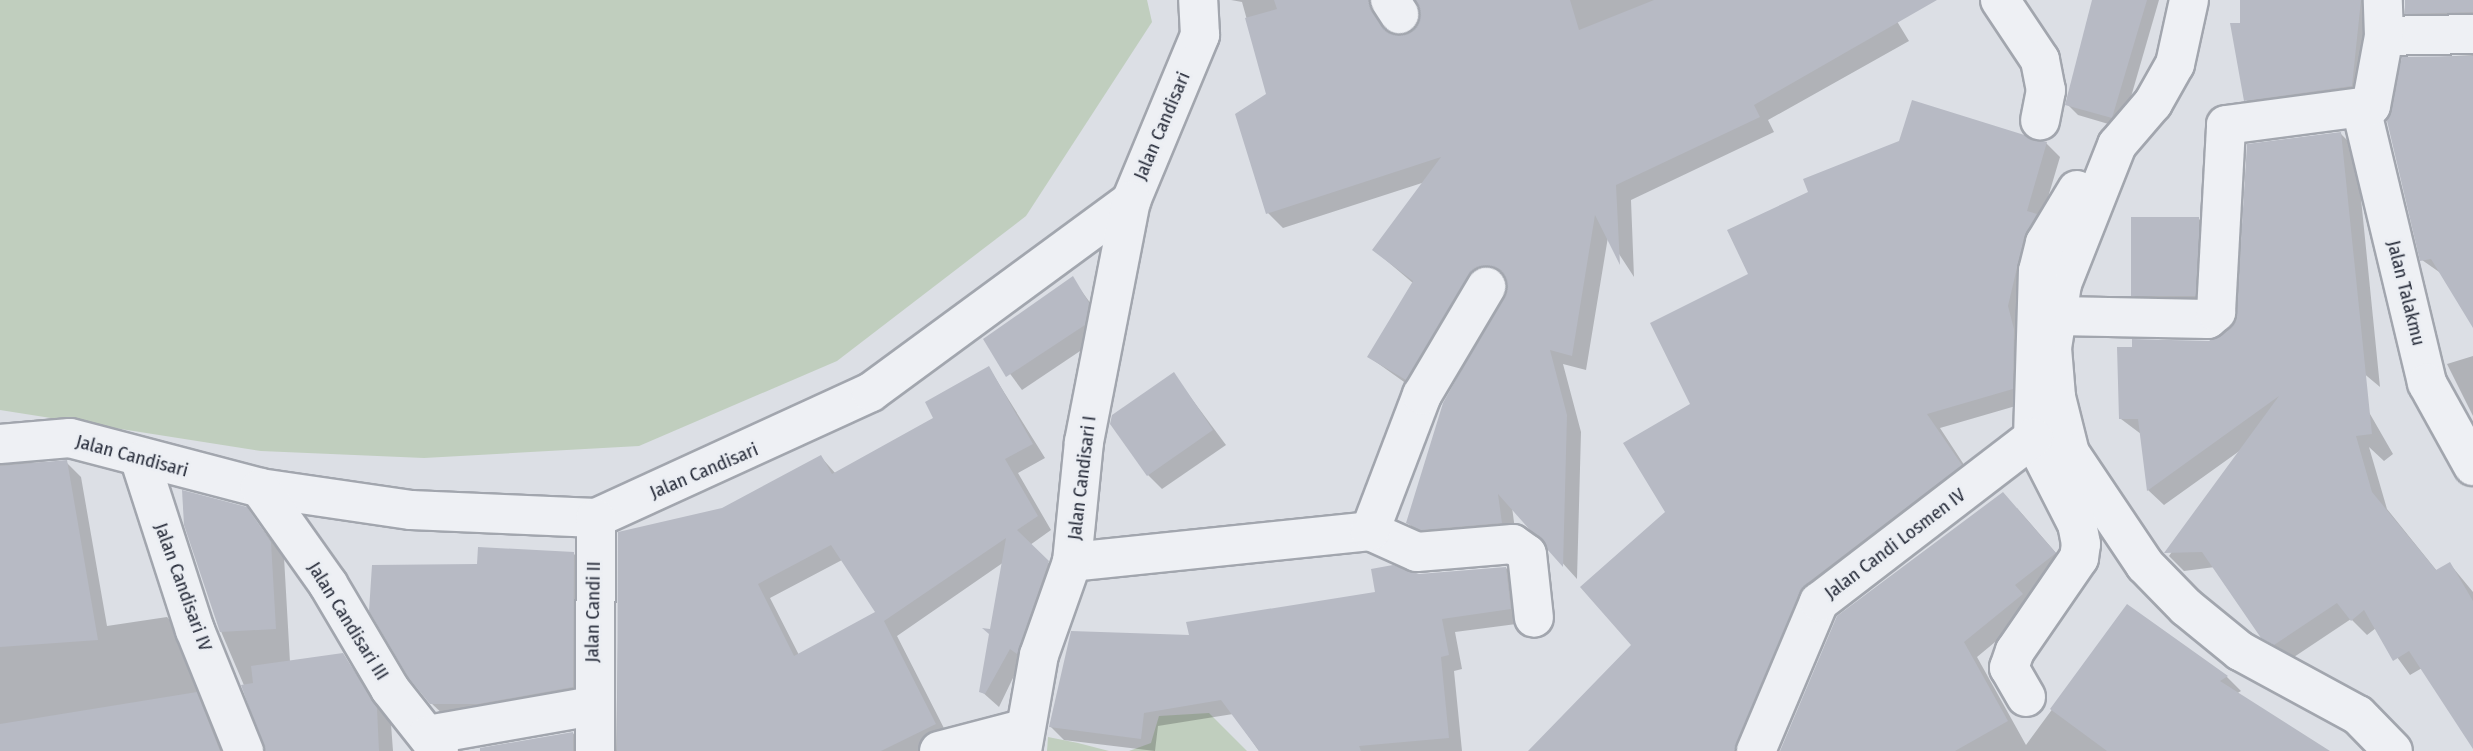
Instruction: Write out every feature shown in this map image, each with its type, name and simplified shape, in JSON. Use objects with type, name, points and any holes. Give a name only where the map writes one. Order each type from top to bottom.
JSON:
[{"type":"street","name":"Jalan Candisari","points":[[0,444],[70,438],[140,460],[261,488],[411,510],[596,518],[871,392],[1130,201],[1200,35],[1198,0]]},
{"type":"street","points":[[2000,0],[2040,60],[2046,90],[2040,120]]},
{"type":"street","points":[[2026,697],[2010,668],[2015,651],[2079,558],[2081,544],[2077,524],[2033,438],[2038,395],[2033,307],[2045,243],[2073,194],[2153,103],[2175,64],[2189,0]]},
{"type":"street","points":[[2058,316],[2208,319],[2220,304],[2226,125],[2362,111],[2375,100],[2383,18],[2473,34]]},
{"type":"street","name":"Jalan Talakmu","points":[[2362,111],[2427,383],[2473,466]]},
{"type":"street","points":[[2116,145],[2069,261],[2052,348],[2056,397],[2070,453],[2145,565],[2240,651],[2357,715],[2393,751]]},
{"type":"street","name":"Jalan Candisari I","points":[[1023,740],[1039,655],[1072,562],[1084,442],[1130,201]]},
{"type":"street","points":[[1370,531],[1422,395],[1486,286]]},
{"type":"street","name":"Jalan Candi Losmen IV","points":[[1756,751],[1819,602],[2033,438]]},
{"type":"street","name":"Jalan Candisari IV","points":[[140,460],[195,630],[244,751]]},
{"type":"street","name":"Jalan Candisari III","points":[[261,488],[390,689],[433,743]]},
{"type":"street","name":"Jalan Candi II","points":[[595,751],[592,706],[596,518]]},
{"type":"street","points":[[1072,562],[1370,531],[1417,552],[1520,548],[1527,554],[1534,618]]},
{"type":"street","points":[[433,743],[592,706]]},
{"type":"street","points":[[939,751],[1023,740]]},
{"type":"green space","points":[[0,0],[1147,0],[1152,22],[1026,216],[837,361],[639,446],[424,458],[261,451],[0,410]]},
{"type":"green space","points":[[1209,713],[1247,751],[1129,751],[1151,743],[1159,716]]},
{"type":"green space","points":[[1048,737],[1078,743],[1109,751],[1047,751]]},
{"type":"building","points":[[1274,0],[1368,0],[1381,26],[1399,36],[1419,23],[1416,0],[1570,0],[1579,30],[1654,0],[1937,0],[1754,105],[1760,117],[1616,185],[1620,265],[1595,215],[1572,356],[1550,350],[1567,415],[1563,567],[1498,494],[1502,523],[1421,530],[1406,523],[1443,403],[1508,287],[1497,268],[1475,268],[1406,380],[1367,357],[1413,281],[1372,250],[1441,157],[1266,214],[1235,114],[1266,94],[1245,18],[1277,9]]},
{"type":"building","points":[[2092,0],[2147,0],[2112,118],[2065,105]]},
{"type":"building","points":[[2240,0],[2361,0],[2352,86],[2244,101],[2230,23],[2240,23]]},
{"type":"building","points":[[2405,0],[2473,0],[2473,12],[2405,14]]},
{"type":"building","points":[[2473,56],[2473,328],[2431,259],[2420,261],[2387,121],[2402,57]]},
{"type":"building","points":[[1912,100],[2047,142],[2027,211],[2037,214],[2024,238],[2008,306],[2014,329],[2013,389],[1927,414],[1962,465],[1805,585],[1735,751],[1528,751],[1631,645],[1580,587],[1665,512],[1623,443],[1690,404],[1650,323],[1748,274],[1727,230],[1808,192],[1803,179],[1899,141]]},
{"type":"building","points":[[2341,132],[2372,434],[2356,436],[2372,492],[2436,570],[2450,562],[2473,601],[2473,749],[2409,651],[2393,661],[2364,610],[2351,621],[2337,603],[2274,645],[2261,638],[2202,552],[2164,553],[2279,396],[2147,491],[2138,419],[2119,419],[2117,347],[2132,347],[2132,339],[2209,341],[2236,321],[2247,144]]},
{"type":"building","points":[[2131,217],[2199,217],[2199,296],[2131,296]]},
{"type":"building","points":[[1073,276],[1089,303],[1085,325],[1006,377],[983,339]]},
{"type":"building","points":[[989,366],[1033,444],[1005,459],[1038,516],[1017,530],[1049,561],[1017,654],[1010,649],[985,694],[979,692],[989,634],[982,628],[990,629],[1006,538],[884,621],[936,724],[881,751],[617,751],[618,532],[722,508],[821,455],[832,474],[933,418],[925,402]],"holes":[[[831,545],[875,612],[794,656],[758,584]]]},
{"type":"building","points":[[1174,372],[1213,430],[1147,476],[1110,424],[1112,415]]},
{"type":"building","points":[[67,460],[98,640],[0,647],[0,466]]},
{"type":"building","points":[[182,490],[247,507],[271,542],[276,629],[220,632],[184,525]]},
{"type":"building","points":[[2003,492],[2056,553],[2015,585],[2023,594],[1964,642],[2008,721],[1955,751],[1780,751],[1837,616]]},
{"type":"building","points":[[478,547],[574,552],[573,687],[478,704],[430,704],[408,677],[369,611],[372,565],[477,564]]},
{"type":"building","points":[[1393,565],[1419,574],[1506,567],[1511,609],[1442,619],[1449,655],[1441,657],[1449,738],[1359,746],[1361,751],[1259,751],[1221,700],[1144,713],[1141,739],[1049,727],[1071,631],[1189,635],[1186,622],[1375,592],[1371,569]]},
{"type":"building","points":[[2127,604],[2228,676],[2220,681],[2330,751],[2107,751],[2050,709]]},
{"type":"building","points":[[343,653],[377,708],[379,751],[265,751],[241,685],[253,683],[251,666]]},
{"type":"building","points":[[197,692],[220,751],[0,751],[0,724]]},
{"type":"building","points":[[573,732],[573,751],[480,751],[480,748]]}]
